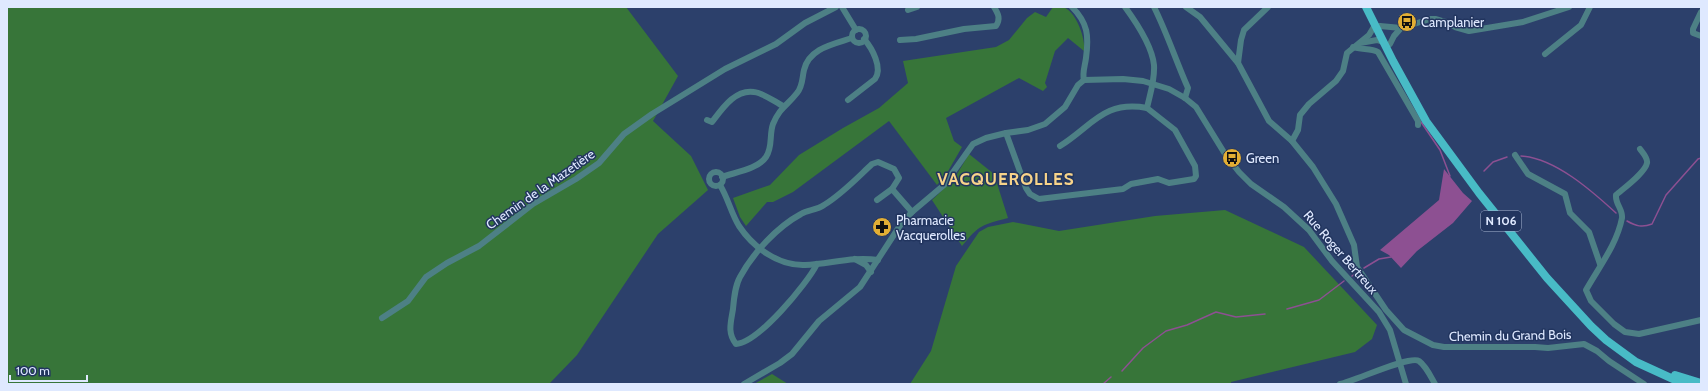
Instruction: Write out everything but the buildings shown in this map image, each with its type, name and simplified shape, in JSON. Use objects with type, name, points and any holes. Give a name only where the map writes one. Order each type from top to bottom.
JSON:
[{"type":"main road","name":"N 106","points":[[1366,7],[1378,25]]},
{"type":"main road","name":"N 106","points":[[1371,7],[1386,43],[1443,144],[1478,193],[1562,296],[1591,326],[1623,353],[1650,369],[1684,384]]},
{"type":"main road","name":"N 106","points":[[1562,296],[1612,340],[1628,351],[1667,372],[1701,383]]},
{"type":"street","name":"Chemin de la Mazetière","points":[[382,318],[408,301],[426,277],[447,263],[479,246],[533,204],[576,179],[599,163],[624,134],[652,114],[725,69],[776,44],[806,23],[836,7]]},
{"type":"street","points":[[842,7],[856,30]]},
{"type":"street","points":[[908,10],[917,7]]},
{"type":"street","points":[[900,40],[916,39],[964,29],[996,26],[999,21],[999,15],[994,7]]},
{"type":"street","points":[[744,384],[780,363],[792,354],[819,321],[854,294],[871,272],[894,233],[912,212],[944,185],[973,144],[979,140],[1006,133],[1028,130],[1048,122],[1065,107],[1078,85],[1084,80],[1083,76],[1086,57],[1087,30],[1080,14],[1072,7]]},
{"type":"street","points":[[1125,7],[1139,28],[1149,48],[1154,64],[1153,83],[1147,108]]},
{"type":"street","points":[[1154,7],[1162,21],[1182,78],[1188,88],[1185,98]]},
{"type":"street","name":"Chemin du Grand Bois","points":[[1186,7],[1200,17],[1238,64],[1268,121],[1292,141],[1313,167],[1336,204],[1354,245],[1357,267],[1386,310],[1404,330],[1433,344],[1444,347],[1548,348],[1584,344],[1597,350],[1609,361],[1644,384]]},
{"type":"street","points":[[1238,64],[1241,40],[1244,30],[1268,7]]},
{"type":"street","points":[[1292,141],[1298,130],[1300,115],[1309,104],[1336,81],[1342,71],[1347,53],[1369,35],[1378,25],[1401,28],[1436,18],[1455,27],[1469,31],[1484,30],[1523,22],[1569,7]]},
{"type":"street","points":[[1545,54],[1581,25],[1590,7]]},
{"type":"street","points":[[1701,12],[1693,29],[1694,33],[1701,36]]},
{"type":"street","points":[[1354,46],[1377,40],[1386,43],[1401,28]]},
{"type":"street","points":[[852,38],[852,34],[856,30],[860,29],[864,32],[864,40]]},
{"type":"street","points":[[852,38],[856,42],[861,42],[864,40]]},
{"type":"street","points":[[722,177],[756,166],[766,158],[770,148],[772,127],[783,106],[798,92],[801,86],[805,64],[809,57],[816,51],[852,38]]},
{"type":"street","points":[[848,100],[875,79],[878,74],[879,68],[868,44],[864,40]]},
{"type":"street","points":[[1354,46],[1360,50],[1374,50],[1378,52],[1418,121],[1418,125]]},
{"type":"street","points":[[1176,92],[1182,83],[1182,78]]},
{"type":"street","name":"Rue Roger Bertreux","points":[[1084,80],[1134,79],[1153,83],[1176,92],[1196,107],[1225,154],[1239,172],[1251,184],[1284,207],[1308,230],[1332,261],[1379,312],[1390,330],[1398,363],[1406,384]]},
{"type":"street","points":[[707,120],[712,122],[730,101],[745,92],[755,92],[783,106]]},
{"type":"street","points":[[1006,133],[1026,188],[1030,194],[1039,199],[1123,189],[1131,184],[1158,179],[1169,183],[1194,179],[1196,176],[1195,166],[1174,130],[1147,108],[1134,106],[1116,108],[1094,120],[1060,146]]},
{"type":"street","points":[[1640,149],[1647,159],[1647,163],[1639,175],[1616,195],[1616,199],[1622,210],[1622,218],[1615,240],[1586,290],[1587,294],[1591,301],[1614,324],[1625,332],[1639,334],[1701,320]]},
{"type":"street","points":[[1515,156],[1528,174],[1565,194],[1570,213],[1589,232],[1600,264]]},
{"type":"street","points":[[817,264],[787,305],[767,325],[742,344],[736,344],[730,331],[736,288],[740,277],[759,249],[775,232],[802,213],[822,207],[842,193],[872,164],[878,162],[894,169],[899,178],[892,189],[877,200]]},
{"type":"street","points":[[720,184],[716,186],[712,185],[710,179],[711,175],[715,173],[722,177]]},
{"type":"street","points":[[722,177],[720,184],[739,225],[748,238],[759,249],[777,259],[792,264],[803,265],[853,259],[867,262],[878,260]]},
{"type":"street","points":[[892,189],[912,212]]},
{"type":"street","points":[[867,262],[871,272]]},
{"type":"street","points":[[1340,384],[1350,382],[1398,363],[1413,359],[1419,361],[1435,384]]},
{"type":"green space","points":[[7,7],[626,7],[678,76],[653,121],[691,156],[708,190],[658,234],[577,355],[549,384],[7,384]]},
{"type":"green space","points":[[1053,7],[1063,7],[1072,14],[1082,33],[1084,51],[1068,38],[1055,51],[1045,83],[1047,87],[1043,91],[1019,78],[946,118],[954,141],[962,147],[947,173],[937,185],[889,121],[793,192],[773,202],[767,202],[746,226],[740,217],[733,198],[770,185],[799,155],[879,108],[908,83],[903,61],[996,47],[1009,40],[1027,18],[1035,12],[1046,17]]},
{"type":"green space","points":[[969,154],[994,174],[1008,218],[982,226],[973,233],[962,246],[932,200],[954,179]]},
{"type":"green space","points":[[1225,210],[1304,247],[1377,325],[1372,339],[1355,352],[1231,382],[1231,384],[910,384],[931,351],[956,266],[979,232],[988,227],[1013,222],[1059,231],[1155,216]]},
{"type":"green space","points":[[772,374],[788,384],[754,384]]},
{"type":"shaded area","points":[[1444,169],[1463,193],[1472,201],[1453,223],[1417,251],[1401,268],[1389,255],[1380,250],[1439,200]]},
{"type":"waterway","points":[[1421,122],[1440,150],[1450,176]]},
{"type":"waterway","points":[[1521,156],[1534,158],[1560,169],[1596,195],[1616,213]]},
{"type":"waterway","points":[[1484,171],[1493,162],[1507,157]]},
{"type":"waterway","points":[[1627,221],[1639,226],[1652,224],[1666,195],[1698,159],[1701,158]]},
{"type":"waterway","points":[[1364,268],[1379,259],[1391,257]]},
{"type":"waterway","points":[[1352,276],[1356,273]]},
{"type":"waterway","points":[[1287,309],[1319,300],[1344,281]]},
{"type":"waterway","points":[[1122,371],[1143,348],[1166,331],[1187,325],[1216,312],[1236,317],[1265,314]]},
{"type":"waterway","points":[[1103,384],[1111,377]]},
{"type":"place","name":"Camplanier","points":[[1407,22]]},
{"type":"place","name":"Green","points":[[1232,158]]},
{"type":"place","name":"Pharmacie Vacquerolles","points":[[882,227]]},
{"type":"district","name":"VACQUEROLLES","points":[[1006,179]]}]
